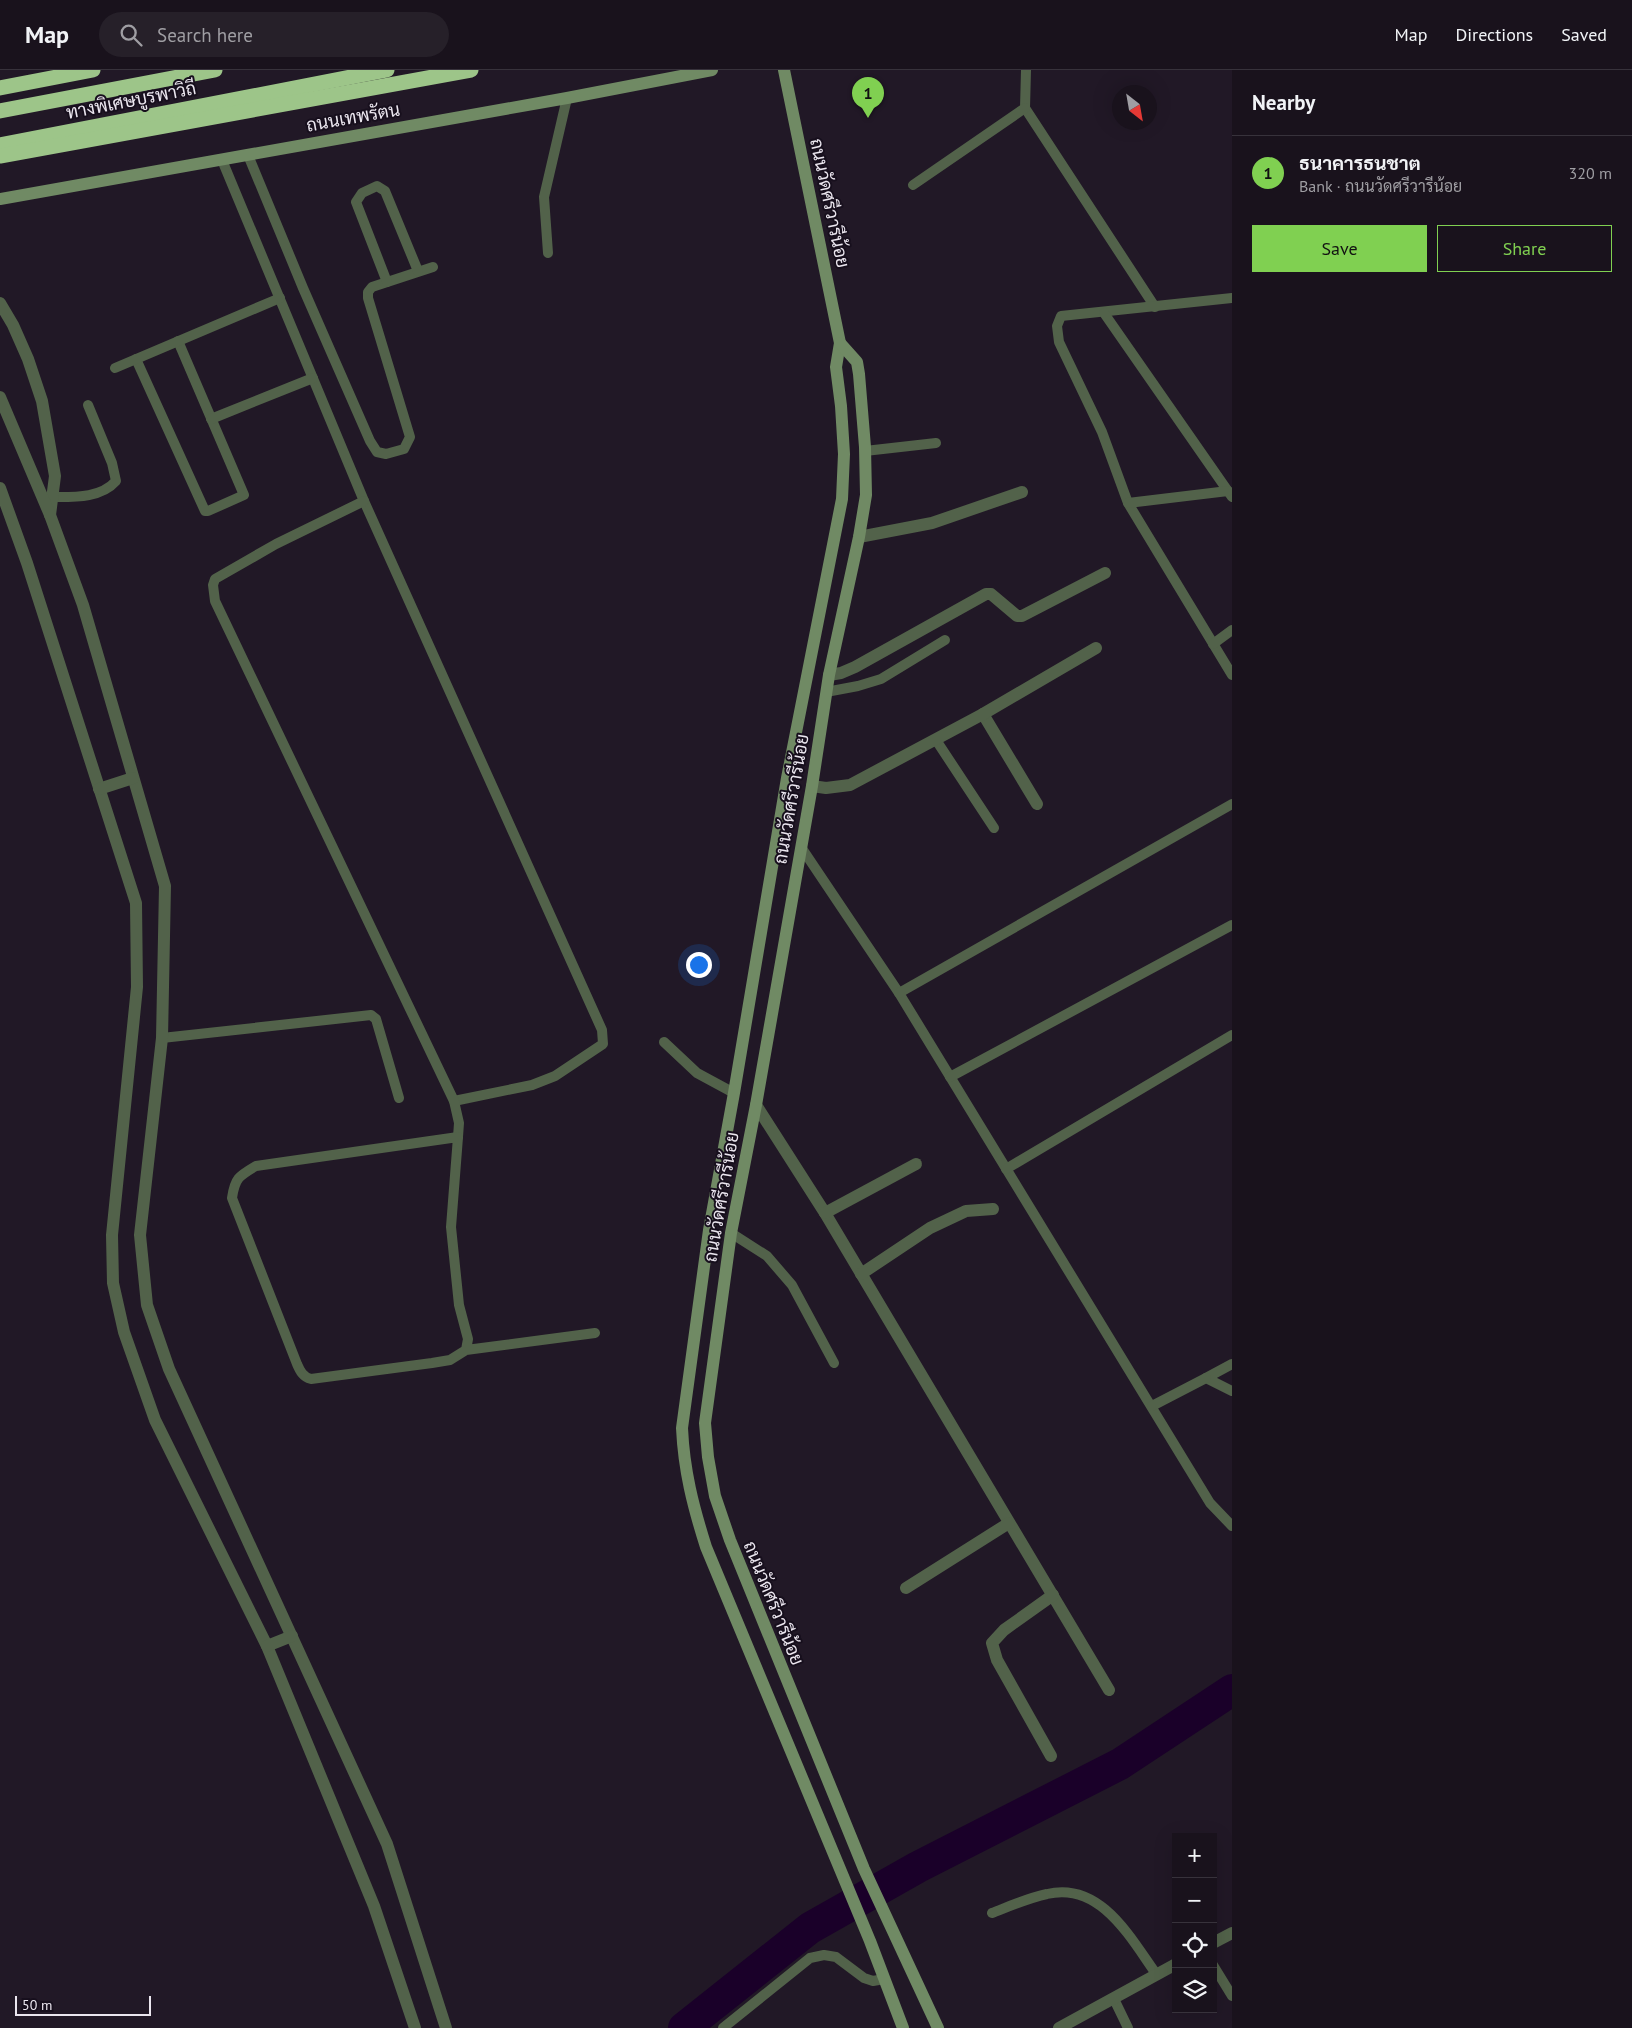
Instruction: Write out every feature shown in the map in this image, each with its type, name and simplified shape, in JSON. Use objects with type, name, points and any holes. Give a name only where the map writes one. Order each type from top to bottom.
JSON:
[{"type":"highway","points":[[0,88],[93,70]]},
{"type":"highway","name":"ทางพิเศษบูรพาวิถี","points":[[0,111],[216,70]]},
{"type":"highway","name":"ทางพิเศษบูรพาวิถี","points":[[0,144],[387,70]]},
{"type":"highway","name":"ถนนเทพรัตน","points":[[0,156],[471,70]]},
{"type":"main road","name":"ถนนเทพรัตน","points":[[0,199],[566,98],[712,70]]},
{"type":"main road","name":"ถนนวัดศรีวารีน้อย","points":[[784,70],[840,343],[836,367],[844,454],[842,499],[787,778],[709,1230],[682,1428],[684,1461],[691,1499],[706,1547],[742,1629],[843,1880],[870,1941],[903,2028]]},
{"type":"main road","name":"ถนนวัดศรีวารีน้อย","points":[[840,343],[857,362],[865,451],[866,495],[859,537],[828,675],[812,786],[756,1105],[731,1233],[705,1423],[708,1457],[716,1496],[734,1549],[864,1869],[938,2028]]},
{"type":"street","points":[[0,303],[13,325],[28,359],[42,402],[55,476],[54,496],[50,515]]},
{"type":"street","points":[[0,397],[50,515],[83,605],[165,886],[162,1038],[140,1235],[148,1306],[169,1369],[387,1844],[446,2028]]},
{"type":"street","points":[[0,488],[5,510],[27,563],[136,904],[137,987],[112,1235],[112,1283],[124,1332],[155,1420],[267,1646],[374,1906],[415,2028]]},
{"type":"street","points":[[859,537],[932,523],[1022,492]]},
{"type":"street","points":[[828,675],[841,673],[855,667],[986,594],[991,594],[1017,616],[1022,616],[1105,572]]},
{"type":"street","points":[[812,786],[826,788],[850,785],[983,714],[1096,648]]},
{"type":"street","points":[[983,714],[1037,804]]},
{"type":"street","points":[[100,789],[133,778]]},
{"type":"street","points":[[756,1105],[825,1214],[1109,1690]]},
{"type":"street","points":[[825,1214],[916,1164]]},
{"type":"street","points":[[861,1274],[930,1228],[966,1212],[993,1209]]},
{"type":"street","points":[[906,1588],[1009,1523]]},
{"type":"street","points":[[1051,1756],[997,1660],[992,1643],[1004,1630],[1053,1595]]},
{"type":"street","points":[[267,1646],[292,1636]]},
{"type":"street","points":[[1217,1941],[1232,1932]]},
{"type":"street","points":[[1060,2028],[1172,1966]]},
{"type":"lane","points":[[1026,70],[1025,108],[1155,307]]},
{"type":"lane","points":[[548,253],[544,197],[566,98]]},
{"type":"lane","points":[[913,185],[1025,108]]},
{"type":"lane","points":[[248,155],[303,288],[370,441],[377,452],[386,454],[404,449],[410,437],[368,298],[368,292],[372,287],[432,266]]},
{"type":"lane","points":[[222,160],[364,501],[598,1021],[604,1039],[603,1044],[555,1076],[532,1085],[454,1101]]},
{"type":"lane","points":[[388,282],[356,202],[362,193],[378,186],[385,191],[418,271]]},
{"type":"lane","points":[[115,368],[280,298]]},
{"type":"lane","points":[[1232,298],[1104,313],[1061,316],[1057,326],[1059,342],[1102,432],[1128,503],[1232,675]]},
{"type":"lane","points":[[1104,313],[1230,494],[1128,503]]},
{"type":"lane","points":[[136,359],[207,511],[244,495],[178,341]]},
{"type":"lane","points":[[212,419],[313,378]]},
{"type":"lane","points":[[54,496],[92,494],[110,488],[116,481],[112,463],[88,405]]},
{"type":"lane","points":[[865,451],[936,443]]},
{"type":"lane","points":[[364,501],[276,544],[215,579],[212,585],[215,601],[454,1101],[459,1122],[451,1227],[459,1305],[468,1339],[466,1350]]},
{"type":"lane","points":[[1212,644],[1232,630]]},
{"type":"lane","points":[[826,692],[858,686],[881,678],[945,640]]},
{"type":"lane","points":[[936,740],[994,828]]},
{"type":"lane","points":[[899,994],[1232,804]]},
{"type":"lane","points":[[800,847],[899,994],[1210,1503],[1232,1526]]},
{"type":"lane","points":[[950,1077],[1232,925]]},
{"type":"lane","points":[[162,1038],[371,1015],[376,1019],[399,1098]]},
{"type":"lane","points":[[1006,1168],[1232,1035]]},
{"type":"lane","points":[[664,1042],[697,1074],[734,1093]]},
{"type":"lane","points":[[458,1138],[256,1166],[242,1174],[235,1182],[232,1198],[301,1372],[311,1379],[450,1360],[466,1350],[595,1333]]},
{"type":"lane","points":[[731,1233],[767,1256],[792,1285],[834,1364]]},
{"type":"lane","points":[[1152,1406],[1232,1364]]},
{"type":"lane","points":[[1206,1378],[1232,1391]]},
{"type":"lane","points":[[992,1913],[1048,1893],[1069,1893],[1096,1901],[1113,1915],[1157,1975]]},
{"type":"lane","points":[[723,2028],[810,1958],[824,1955],[836,1957],[864,1978],[884,1980]]},
{"type":"lane","points":[[1215,1968],[1232,1996]]},
{"type":"lane","points":[[1114,1999],[1128,2028]]},
{"type":"waterway","points":[[684,2028],[810,1928],[918,1867],[1120,1764],[1232,1690]]},
{"type":"place","name":"ธนาคารธนชาต","points":[[868,118]]}]
